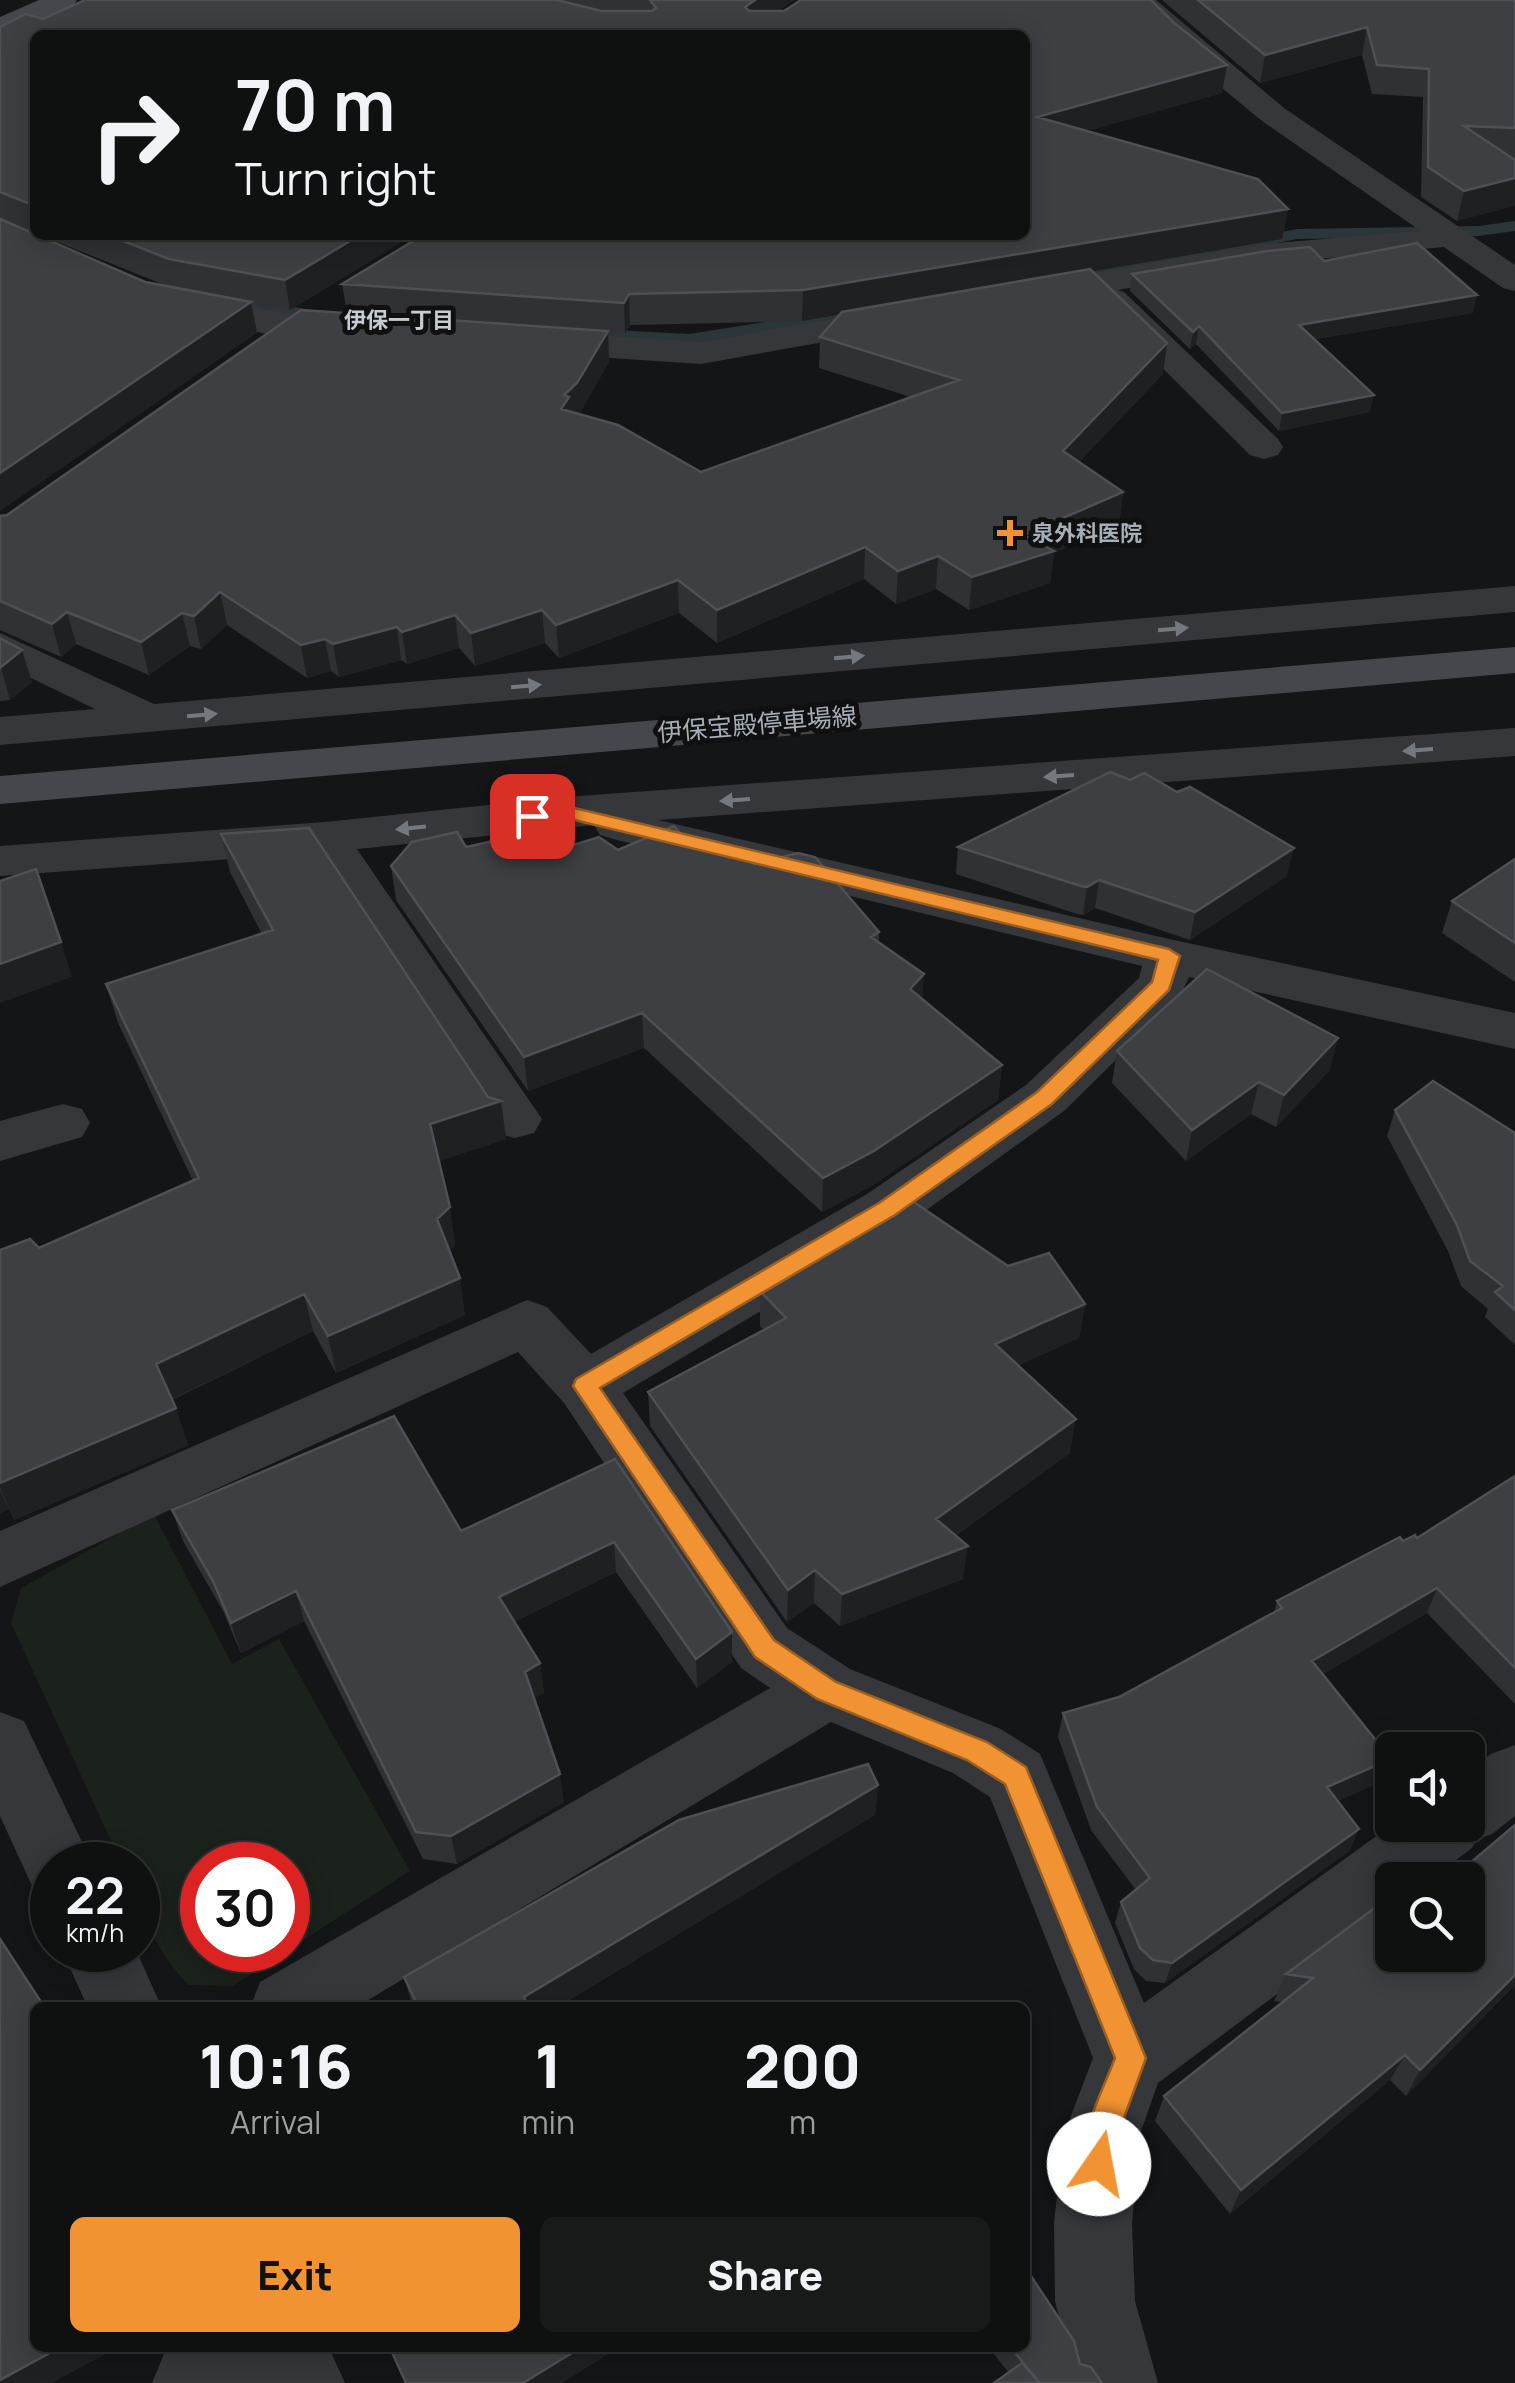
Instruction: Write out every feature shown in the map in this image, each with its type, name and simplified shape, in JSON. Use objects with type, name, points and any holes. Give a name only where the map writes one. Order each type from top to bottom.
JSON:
[{"type":"main road","points":[[0,28],[63,0]]},
{"type":"main road","name":"伊保宝殿停車場線","points":[[0,790],[1515,660]]},
{"type":"street","points":[[1140,0],[1173,34],[1244,92],[1515,281]]},
{"type":"street","points":[[1001,300],[1264,254],[1453,238]]},
{"type":"street","points":[[1095,284],[1264,446]]},
{"type":"street","points":[[146,294],[165,302],[297,326],[393,332]]},
{"type":"street","points":[[250,359],[346,296]]},
{"type":"street","points":[[508,340],[700,353],[926,313]]},
{"type":"street","points":[[0,731],[1515,599]]},
{"type":"street","points":[[0,646],[153,720]]},
{"type":"street","points":[[0,861],[325,836],[566,812],[1515,742]]},
{"type":"street","points":[[566,812],[1169,956],[1515,1031]]},
{"type":"street","points":[[325,836],[515,1119]]},
{"type":"street","points":[[585,1386],[887,1209],[1045,1098],[1162,985],[1169,956]]},
{"type":"street","points":[[0,1141],[64,1123]]},
{"type":"street","points":[[0,1560],[528,1323],[585,1386],[764,1648],[827,1690],[977,1751],[1016,1776],[1130,2058]]},
{"type":"street","points":[[296,2002],[827,1690]]},
{"type":"street","points":[[0,1742],[47,1842]]},
{"type":"street","points":[[1485,1798],[1515,1776]]},
{"type":"street","points":[[1117,2383],[1096,2302],[1093,2222],[1102,2134],[1130,2058],[1425,1842]]},
{"type":"street","points":[[109,1972],[123,2002]]},
{"type":"street","points":[[194,2383],[244,2352]]},
{"type":"street","points":[[289,2352],[304,2383]]},
{"type":"shaded area","points":[[154,1514],[232,1664],[279,1639],[410,1871],[310,1936],[310,1842],[180,1842],[180,1972],[255,1972],[233,1986],[189,1985],[160,1948],[160,1842],[111,1842],[11,1623],[21,1588]]},
{"type":"building","points":[[85,0],[557,0],[601,11],[652,11],[656,8],[650,0],[755,0],[745,7],[749,11],[784,11],[801,0],[1151,0],[1227,65],[1037,117],[1258,179],[1288,209],[803,290],[629,294],[624,303],[342,284],[415,240],[1030,240],[1030,30],[30,30],[30,204],[0,192],[0,27],[26,14],[43,19]]},
{"type":"building","points":[[1198,0],[1515,0],[1515,128],[1464,126],[1515,160],[1515,178],[1464,191],[1428,167],[1429,69],[1377,65],[1367,27],[1265,55]]},
{"type":"building","points":[[0,219],[30,232],[30,240],[48,240],[145,282],[251,302],[0,473]]},
{"type":"building","points":[[121,240],[352,240],[285,280],[169,259]]},
{"type":"building","points":[[1417,243],[1477,295],[1299,325],[1374,395],[1282,413],[1199,326],[1193,332],[1132,274],[1267,251],[1310,247],[1324,261]]},
{"type":"building","points":[[1090,269],[1167,343],[1063,451],[1123,492],[1024,535],[1054,551],[972,577],[938,556],[898,571],[865,547],[717,610],[678,580],[556,625],[542,610],[471,633],[455,615],[402,632],[397,627],[333,644],[325,639],[301,645],[220,592],[194,616],[182,613],[141,642],[67,612],[52,624],[0,601],[0,516],[7,515],[301,310],[608,331],[577,383],[564,395],[569,397],[561,409],[618,425],[701,472],[959,380],[820,337],[842,312]]},
{"type":"building","points":[[0,638],[22,650],[0,668]]},
{"type":"building","points":[[1110,772],[1130,780],[1144,773],[1177,792],[1190,787],[1294,848],[1195,912],[1099,880],[1081,886],[958,847]]},
{"type":"building","points":[[674,826],[692,847],[730,845],[754,864],[798,853],[815,857],[879,932],[871,937],[924,974],[910,989],[1002,1065],[874,1151],[823,1178],[642,1013],[524,1057],[391,866],[412,842],[457,832],[466,847],[521,835],[531,858],[599,837],[618,850]]},
{"type":"building","points":[[309,828],[488,1097],[501,1101],[430,1124],[450,1207],[437,1219],[460,1278],[328,1336],[304,1294],[156,1364],[176,1408],[0,1483],[0,1250],[30,1239],[39,1248],[199,1178],[106,984],[273,930],[221,834]]},
{"type":"building","points":[[1515,859],[1515,943],[1452,901]]},
{"type":"building","points":[[36,869],[61,942],[0,964],[0,881]]},
{"type":"building","points":[[1207,969],[1338,1038],[1284,1095],[1259,1082],[1192,1130],[1117,1051]]},
{"type":"building","points":[[1433,1081],[1515,1133],[1515,1310],[1495,1292],[1503,1286],[1470,1261],[1457,1225],[1395,1110]]},
{"type":"building","points":[[905,1196],[1008,1266],[1049,1253],[1085,1304],[995,1344],[1076,1419],[936,1519],[968,1546],[842,1594],[815,1570],[788,1590],[648,1392],[786,1318],[760,1291]]},
{"type":"building","points":[[394,1416],[461,1531],[615,1459],[732,1632],[696,1659],[614,1542],[499,1597],[540,1663],[525,1672],[560,1774],[451,1836],[416,1832],[296,1591],[231,1623],[213,1581],[172,1510]]},
{"type":"building","points":[[1515,1476],[1515,1668],[1437,1588],[1312,1661],[1375,1739],[1375,1766],[1327,1787],[1359,1829],[1172,1963],[1153,1960],[1140,1948],[1121,1902],[1150,1878],[1097,1807],[1063,1713],[1119,1697],[1282,1608],[1277,1601],[1400,1537],[1403,1541],[1415,1535],[1417,1538]]},
{"type":"building","points":[[868,1764],[878,1785],[524,1997],[526,2002],[416,2002],[404,1977],[679,1820]]},
{"type":"building","points":[[1515,1825],[1515,1975],[1420,2070],[1405,2055],[1241,2190],[1164,2096],[1313,1978],[1286,1974],[1375,1908],[1375,1972],[1485,1972],[1485,1862],[1471,1862]]},
{"type":"building","points":[[0,1939],[41,2002],[30,2002],[30,2352],[52,2352],[0,2380]]},
{"type":"building","points":[[1030,2275],[1074,2341],[1080,2364],[1091,2367],[1102,2383],[1040,2383],[1014,2352],[1030,2352]]},
{"type":"building","points":[[392,2352],[573,2352],[523,2383],[406,2383]]},
{"type":"building","points":[[1022,2363],[1040,2383],[994,2383]]},
{"type":"waterway","points":[[1095,273],[1297,234],[1478,231],[1515,226]]},
{"type":"waterway","points":[[218,297],[331,319]]},
{"type":"waterway","points":[[575,333],[689,339],[873,310]]},
{"type":"place","name":"泉外科医院","points":[[1010,533]]},
{"type":"district","name":"伊保一丁目","points":[[399,320]]},
{"type":"route","points":[[532,816],[566,812],[1169,956],[1162,985],[1045,1098],[887,1209],[585,1386],[764,1648],[827,1690],[977,1751],[1016,1776],[1130,2058],[1102,2134],[1099,2164]]}]
